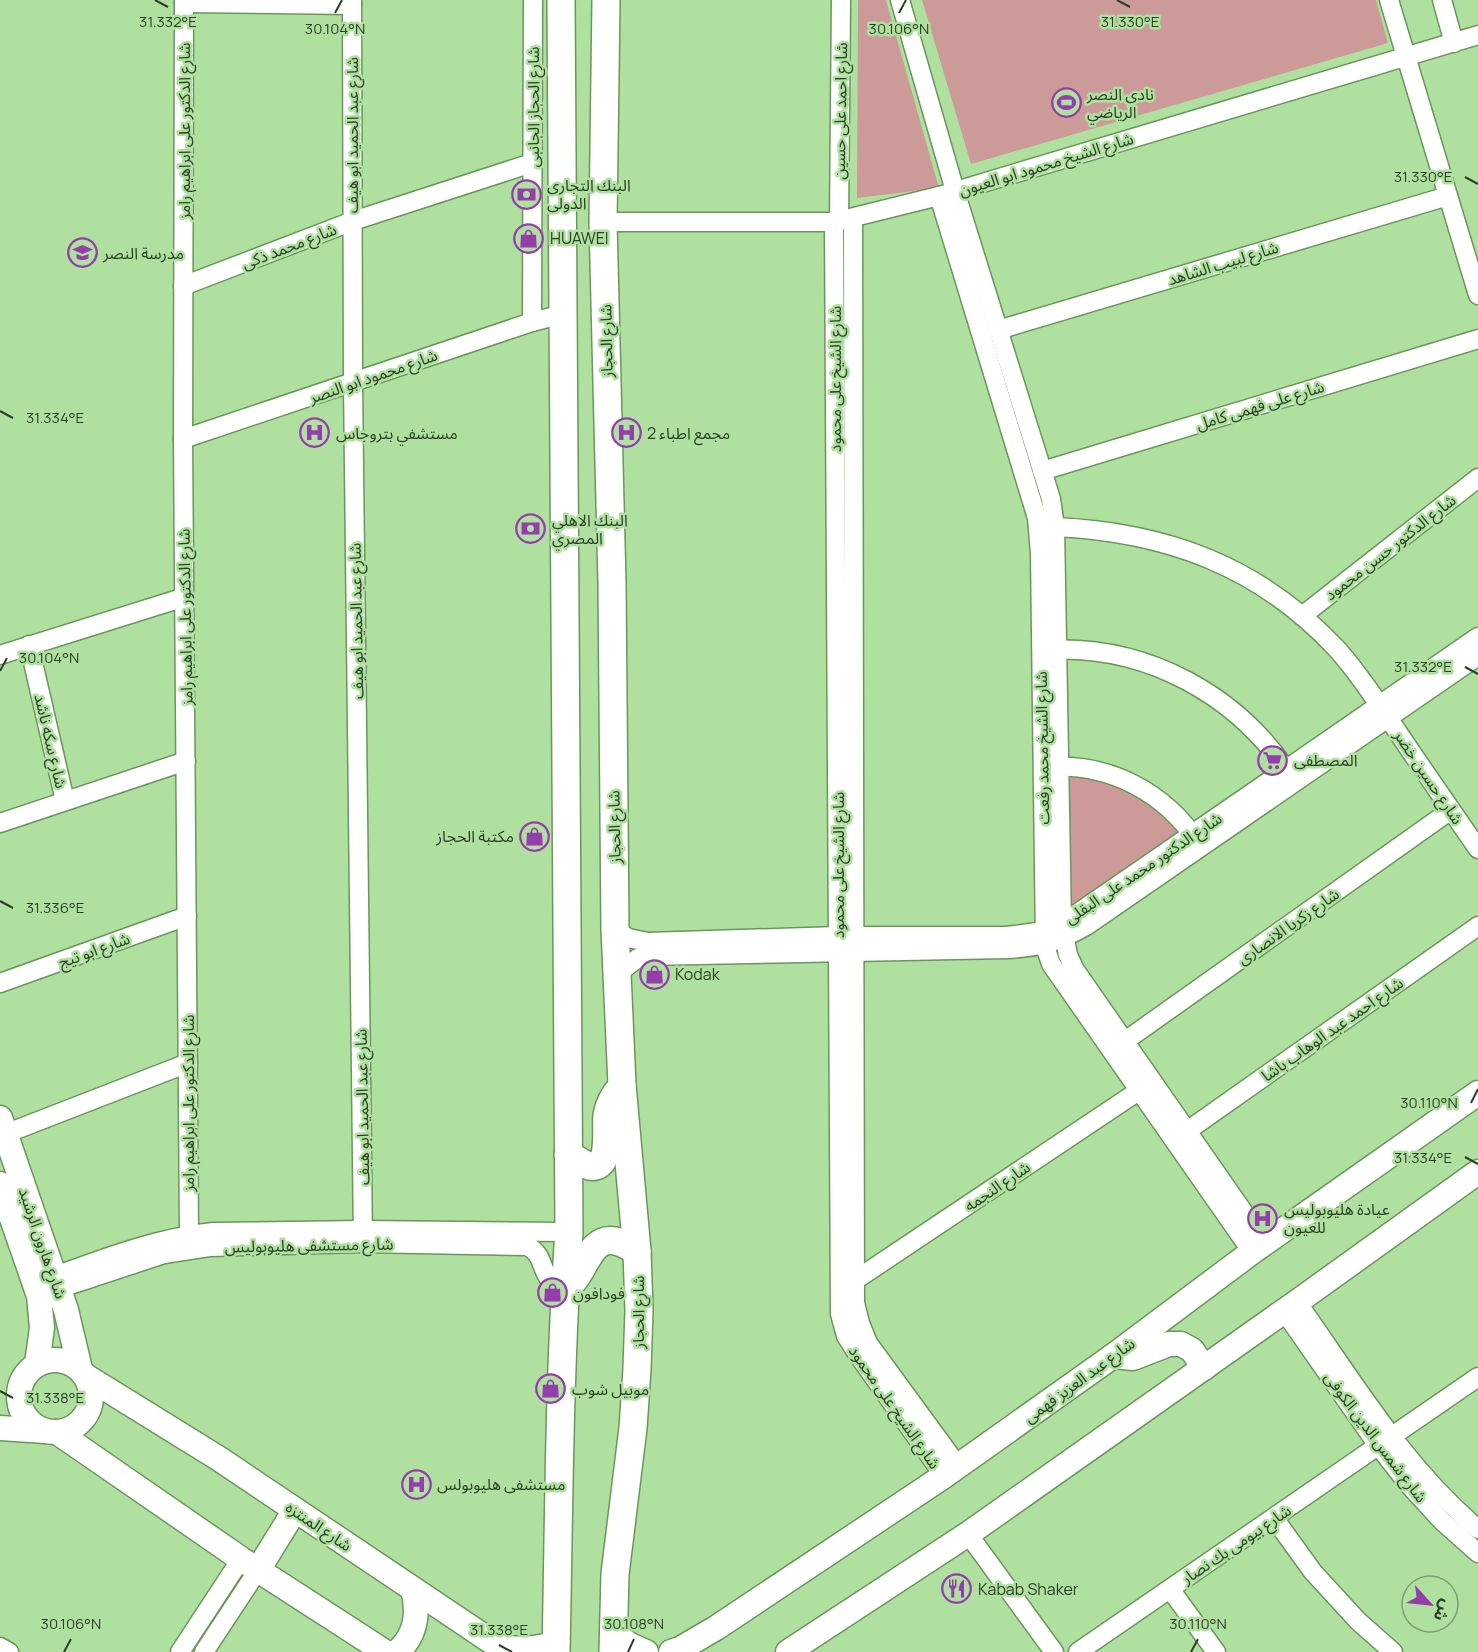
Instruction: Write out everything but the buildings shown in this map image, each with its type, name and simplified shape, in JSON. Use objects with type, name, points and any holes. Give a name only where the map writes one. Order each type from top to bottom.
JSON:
[{"type":"main road","points":[[556,1648],[565,1288],[569,1232],[561,5],[606,4]]},
{"type":"main road","name":"شارع الحجاز","points":[[606,4],[603,222],[612,583],[615,929],[622,1085],[637,1251],[639,1310],[633,1428],[615,1574],[613,1643]]},
{"type":"main road","points":[[568,1155],[589,1166],[598,1165],[604,1160],[609,1107],[614,1094],[622,1085]]},
{"type":"main road","name":"شارع عبد العزيز فهمى","points":[[671,1652],[716,1628],[951,1471],[1478,1093]]},
{"type":"main road","name":"شارع هارون الرشيد","points":[[3,1126],[47,1286],[37,1364]]},
{"type":"main road","points":[[789,1652],[968,1534],[1291,1307],[1478,1172]]},
{"type":"main road","name":"شارع هارون الرشيد","points":[[0,1184],[47,1286],[73,1333],[83,1373]]},
{"type":"main road","points":[[565,1288],[576,1280],[591,1251],[600,1242],[614,1240],[637,1251]]},
{"type":"main road","points":[[1113,1356],[1133,1358],[1169,1344],[1181,1344],[1192,1350],[1203,1368]]},
{"type":"main road","points":[[0,1428],[52,1432],[65,1431],[80,1423],[89,1409],[92,1392],[83,1373],[71,1362],[60,1359],[37,1364],[10,1393],[31,1423],[52,1432],[385,1652]]},
{"type":"main road","name":"شارع المنتزه","points":[[83,1373],[218,1458],[495,1644],[520,1651],[556,1648]]},
{"type":"main road","points":[[249,1564],[295,1510]]},
{"type":"main road","points":[[397,1652],[409,1638],[414,1626],[416,1601],[413,1589]]},
{"type":"main road","points":[[694,1652],[711,1638],[716,1628]]},
{"type":"main road","points":[[613,1643],[630,1645],[646,1652]]},
{"type":"street","name":"شارع الحجاز الجانبى","points":[[532,322],[533,0]]},
{"type":"street","name":"شارع احمد على حسين","points":[[841,0],[842,221]]},
{"type":"street","points":[[900,0],[947,193]]},
{"type":"street","points":[[1389,0],[1478,295]]},
{"type":"street","points":[[1442,0],[1454,42]]},
{"type":"street","points":[[184,2],[352,2]]},
{"type":"street","name":"شارع الدكتور على ابراهيم رامز","points":[[184,2],[183,439],[189,1234]]},
{"type":"street","name":"شارع عبد الحميد ابو هيف","points":[[352,2],[353,382],[363,1236]]},
{"type":"street","name":"شارع الشيخ محمود ابو العيون","points":[[603,222],[842,221],[947,193],[1478,35]]},
{"type":"street","name":"شارع محمد ذكى","points":[[183,286],[353,221],[532,163]]},
{"type":"street","name":"شارع الشيخ محمد رفعت","points":[[947,193],[998,330],[1051,499],[1055,527],[1049,650],[1051,766],[1045,938],[1052,964],[1140,1090],[1259,1248]]},
{"type":"street","name":"شارع الشيخ محمد رفعت","points":[[947,193],[1033,501],[1039,536],[1049,650]]},
{"type":"street","name":"شارع لبيب الشاهد","points":[[998,330],[1448,196]]},
{"type":"street","name":"شارع الشيخ على محمود","points":[[842,221],[846,944],[855,1303],[868,1342],[951,1471]]},
{"type":"street","name":"شارع محمود ابو النصر","points":[[183,439],[532,322],[563,314]]},
{"type":"street","name":"شارع على فهمى كامل","points":[[1042,471],[1478,339]]},
{"type":"street","name":"شارع الدكتور حسن محمود","points":[[1302,616],[1478,478]]},
{"type":"street","name":"شارع حسين خضر","points":[[1055,527],[1131,534],[1178,547],[1239,573],[1272,593],[1302,616],[1337,649],[1384,711],[1478,849]]},
{"type":"street","points":[[0,655],[185,597]]},
{"type":"street","name":"شارع الدكتور محمد على البقلى","points":[[617,974],[638,958],[647,956],[1007,936],[1045,938],[1063,931],[1384,711],[1478,637]]},
{"type":"street","name":"شارع سكه ناشد","points":[[29,645],[65,801]]},
{"type":"street","points":[[1049,650],[1107,653],[1146,662],[1200,687],[1248,723],[1268,745],[1290,776]]},
{"type":"street","name":"شارع الدكتور محمد على البقلى","points":[[1384,711],[1478,656]]},
{"type":"street","points":[[0,823],[186,760]]},
{"type":"street","points":[[1051,766],[1103,771],[1144,789],[1162,801],[1197,840]]},
{"type":"street","name":"شارع الشيخ محمد رفعت","points":[[1051,766],[1063,931],[1075,970],[1187,1131],[1259,1248]]},
{"type":"street","name":"شارع زكريا الانصارى","points":[[1125,1041],[1451,810]]},
{"type":"street","name":"شارع ابو تيج","points":[[0,983],[188,916]]},
{"type":"street","name":"شارع احمد عبد الوهاب باشا","points":[[1187,1131],[1478,926]]},
{"type":"street","name":"شارع الدكتور محمد على البقلى","points":[[615,929],[628,938],[648,942],[846,944]]},
{"type":"street","name":"شارع الشيخ على محمود","points":[[846,944],[840,1314],[846,1336],[858,1355],[951,1471]]},
{"type":"street","points":[[3,1126],[188,1063]]},
{"type":"street","name":"شارع النجمه","points":[[854,1281],[1140,1090]]},
{"type":"street","name":"شارع مستشفى هليوبوليس","points":[[47,1286],[145,1244],[189,1234],[224,1232],[363,1236],[527,1246],[539,1255],[548,1279],[565,1288]]},
{"type":"street","name":"شارع مستشفى هليوبوليس","points":[[47,1286],[186,1249],[363,1236],[569,1232]]},
{"type":"street","name":"شارع شمس الدين الكوفى","points":[[1291,1307],[1386,1442],[1408,1485],[1442,1521],[1478,1553]]},
{"type":"street","name":"شارع بيومى بك نصار","points":[[1078,1652],[1478,1377]]},
{"type":"street","name":"شارع شمس الدين الكوفى","points":[[1386,1442],[1453,1508],[1478,1529]]},
{"type":"street","points":[[1274,1518],[1313,1572],[1358,1621],[1393,1652]]},
{"type":"street","points":[[968,1534],[1054,1652]]},
{"type":"street","points":[[180,1652],[249,1564]]},
{"type":"street","points":[[204,1652],[249,1564]]},
{"type":"street","points":[[1170,1589],[1216,1652]]},
{"type":"street","points":[[0,1647],[9,1652]]},
{"type":"shaded area","points":[[858,0],[886,0],[939,188],[857,198]]},
{"type":"shaded area","name":"نادي النصر الرياضي","points":[[922,0],[1376,0],[1388,43],[971,164]]},
{"type":"shaded area","points":[[1059,766],[1103,771],[1192,834],[1062,924]]},
{"type":"place","name":"نادي النصر الرياضي","points":[[1066,103]]},
{"type":"place","name":"البنك التجارى الدولى","points":[[526,194]]},
{"type":"place","name":"HUAWEI","points":[[529,238]]},
{"type":"place","name":"مدرسة النصر","points":[[82,253]]},
{"type":"place","name":"مستشفي بتروجاس","points":[[315,433]]},
{"type":"place","name":"مجمع اطباء 2","points":[[626,433]]},
{"type":"place","name":"البنك الاهلي المصري","points":[[531,529]]},
{"type":"place","name":"المصطفى","points":[[1273,760]]},
{"type":"place","name":"مكتبة الحجاز","points":[[535,836]]},
{"type":"place","name":"Kodak","points":[[654,974]]},
{"type":"place","name":"عيادة هليوبوليس للعيون","points":[[1263,1218]]},
{"type":"place","name":"فودافون","points":[[552,1293]]},
{"type":"place","name":"موبيل شوب","points":[[551,1389]]},
{"type":"place","name":"مستشفى هليوبولس","points":[[416,1484]]},
{"type":"place","name":"Kabab Shaker","points":[[957,1589]]}]
